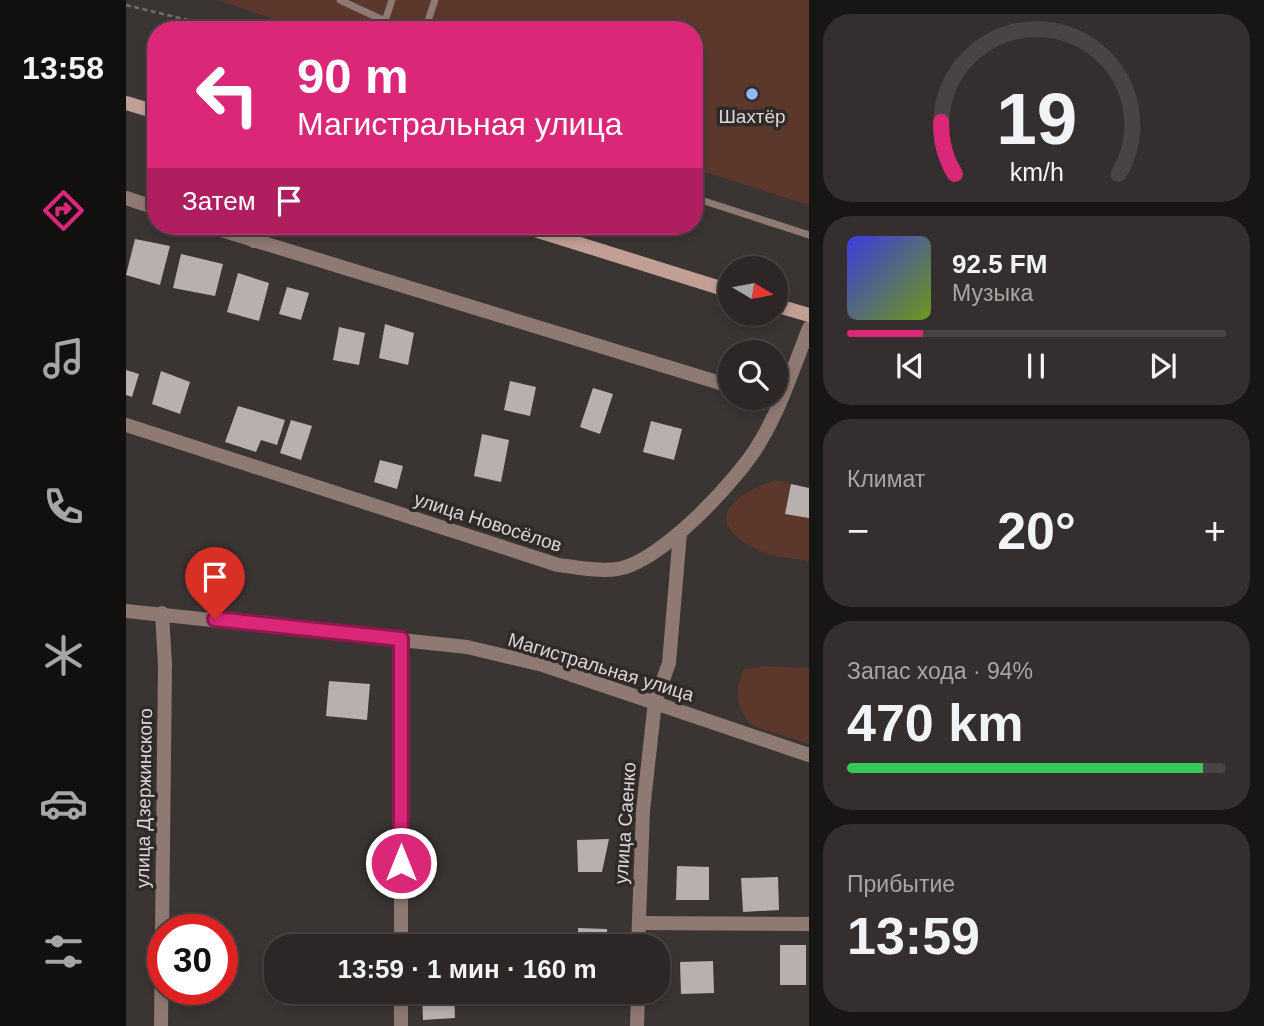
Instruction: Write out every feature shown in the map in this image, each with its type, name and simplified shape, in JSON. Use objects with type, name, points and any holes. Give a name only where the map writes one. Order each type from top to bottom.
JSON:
[{"type":"main road","points":[[126,103],[147,109]]},
{"type":"main road","points":[[551,235],[718,287]]},
{"type":"main road","points":[[788,309],[809,315]]},
{"type":"street","points":[[126,198],[147,205]]},
{"type":"street","points":[[236,235],[718,382]]},
{"type":"street","points":[[254,241],[256,235]]},
{"type":"street","name":"улица Новосёлов","points":[[788,369],[809,328]]},
{"type":"street","name":"улица Новосёлов","points":[[126,425],[558,565],[618,569],[639,560],[680,533],[733,478],[760,443],[770,410]]},
{"type":"street","name":"улица Саенко","points":[[639,934],[643,810],[655,702],[669,663],[680,533]]},
{"type":"street","name":"Магистральная улица","points":[[126,611],[467,647],[543,665],[809,755]]},
{"type":"street","name":"улица Дзержинского","points":[[161,1026],[165,665],[162,613]]},
{"type":"street","points":[[401,639],[401,934]]},
{"type":"street","points":[[639,923],[809,924]]},
{"type":"street","points":[[401,1004],[401,1026]]},
{"type":"street","points":[[637,1026],[638,1004]]},
{"type":"lane","points":[[340,0],[385,21],[392,0]]},
{"type":"lane","points":[[428,21],[435,0]]},
{"type":"lane","points":[[703,201],[809,235]]},
{"type":"path","points":[[126,5],[192,21]]},
{"type":"shaded area","name":"Шахтёр","points":[[218,0],[809,0],[809,205],[703,172],[703,21],[279,21]]},
{"type":"shaded area","points":[[775,480],[809,488],[809,561],[760,551],[742,541],[726,521],[728,511],[734,503],[745,494]]},
{"type":"shaded area","points":[[765,666],[809,668],[809,744],[753,726],[743,713],[738,692],[744,669]]},
{"type":"building","points":[[135,239],[170,246],[160,285],[126,275]]},
{"type":"building","points":[[181,254],[223,264],[215,296],[173,288]]},
{"type":"building","points":[[238,273],[269,283],[259,321],[227,312]]},
{"type":"building","points":[[287,287],[309,293],[301,320],[279,314]]},
{"type":"building","points":[[385,324],[414,333],[408,365],[379,358]]},
{"type":"building","points":[[339,327],[365,333],[359,365],[333,360]]},
{"type":"building","points":[[126,370],[139,374],[132,397],[126,395]]},
{"type":"building","points":[[161,371],[190,382],[180,414],[152,404]]},
{"type":"building","points":[[510,381],[536,387],[530,416],[504,410]]},
{"type":"building","points":[[593,388],[613,394],[600,434],[580,427]]},
{"type":"building","points":[[238,406],[285,420],[277,445],[261,440],[256,452],[225,442]]},
{"type":"building","points":[[291,420],[312,426],[301,460],[280,453]]},
{"type":"building","points":[[651,421],[682,429],[674,460],[643,452]]},
{"type":"building","points":[[482,434],[509,440],[501,482],[474,476]]},
{"type":"building","points":[[380,460],[403,466],[397,489],[374,482]]},
{"type":"building","points":[[791,484],[809,488],[809,518],[785,514]]},
{"type":"building","points":[[329,681],[370,684],[367,720],[326,716]]},
{"type":"building","points":[[609,839],[602,872],[578,872],[577,840]]},
{"type":"building","points":[[677,866],[709,867],[709,900],[676,900]]},
{"type":"building","points":[[778,877],[779,910],[743,912],[741,878]]},
{"type":"building","points":[[578,928],[607,929],[607,934],[578,934]]},
{"type":"building","points":[[780,945],[806,945],[806,985],[780,985]]},
{"type":"building","points":[[713,961],[714,993],[681,994],[680,962]]},
{"type":"building","points":[[422,1004],[454,1004],[455,1018],[423,1020]]},
{"type":"place","name":"Шахтёр","points":[[752,94]]},
{"type":"route","points":[[215,619],[401,639],[401,863]]}]
